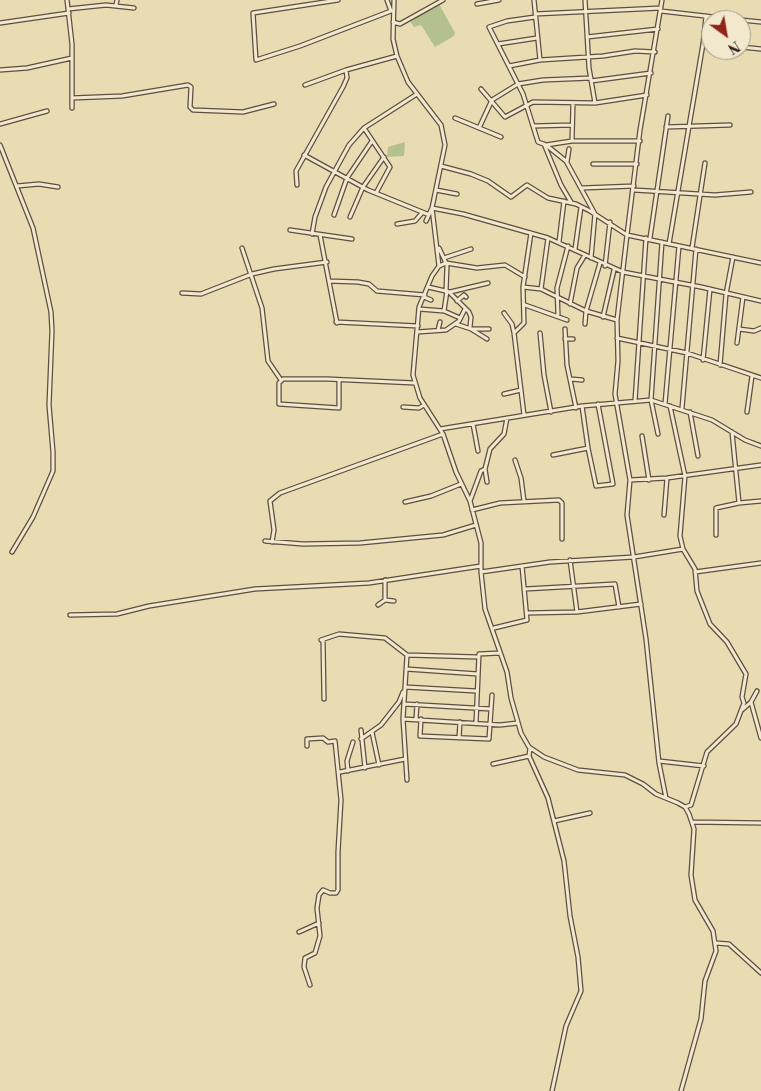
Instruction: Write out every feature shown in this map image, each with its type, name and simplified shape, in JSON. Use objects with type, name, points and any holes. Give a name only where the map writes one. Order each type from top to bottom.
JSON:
[{"type":"street","points":[[67,0],[72,58],[72,108]]},
{"type":"street","points":[[116,5],[117,0]]},
{"type":"street","points":[[338,0],[252,12],[256,60],[292,49],[392,12]]},
{"type":"street","points":[[387,0],[392,12]]},
{"type":"street","points":[[394,0],[392,12],[393,39],[397,56],[408,82],[442,129],[445,145],[432,208],[438,245],[439,266]]},
{"type":"street","points":[[393,22],[400,24],[442,0]]},
{"type":"street","points":[[477,4],[499,0]]},
{"type":"street","points":[[534,0],[540,60]]},
{"type":"street","points":[[585,0],[588,57],[594,102]]},
{"type":"street","points":[[662,0],[627,234],[617,320],[618,361],[615,403],[630,480],[627,515],[641,604],[659,761],[666,798]]},
{"type":"street","points":[[0,23],[116,5],[134,8]]},
{"type":"street","points":[[640,141],[572,141],[545,144],[538,142],[527,104],[510,66],[488,27],[535,15],[661,9],[701,15]]},
{"type":"street","points":[[587,37],[658,29]]},
{"type":"street","points":[[498,44],[537,38]]},
{"type":"street","points":[[510,66],[540,60],[619,53],[655,52]]},
{"type":"street","points":[[305,85],[346,70],[397,56]]},
{"type":"street","points":[[669,244],[701,56]]},
{"type":"street","points":[[0,70],[27,68],[72,58]]},
{"type":"street","points":[[296,185],[296,171],[343,87],[347,78],[346,70]]},
{"type":"street","points":[[479,128],[492,100],[518,84],[543,80],[591,79],[651,73]]},
{"type":"street","points":[[72,98],[122,96],[188,85],[191,88],[190,107],[192,110],[243,112],[274,104]]},
{"type":"street","points":[[481,89],[505,117],[527,104],[537,101],[594,102],[647,95]]},
{"type":"street","points":[[312,234],[315,217],[334,172],[349,145],[364,128],[417,94]]},
{"type":"street","points":[[572,141],[573,103]]},
{"type":"street","points":[[0,124],[47,111]]},
{"type":"street","points":[[635,401],[637,342],[643,276],[668,116]]},
{"type":"street","points":[[455,118],[501,137]]},
{"type":"street","points":[[533,126],[572,124]]},
{"type":"street","points":[[666,127],[730,125]]},
{"type":"street","points":[[364,128],[390,169],[376,193]]},
{"type":"street","points":[[334,215],[347,178],[372,141]]},
{"type":"street","points":[[545,144],[566,163],[582,188],[589,206],[595,214],[591,258]]},
{"type":"street","points":[[545,144],[561,185],[572,203]]},
{"type":"street","points":[[0,145],[33,228],[51,312],[49,405],[53,452],[52,470],[33,517],[12,552]]},
{"type":"street","points":[[566,163],[569,150]]},
{"type":"street","points":[[304,155],[363,187],[427,214]]},
{"type":"street","points":[[350,217],[363,187],[384,157]]},
{"type":"street","points":[[682,408],[694,286],[694,249],[705,163]]},
{"type":"street","points":[[594,164],[637,164]]},
{"type":"street","points":[[441,166],[488,181],[509,196],[527,185],[542,196],[581,207],[610,222],[627,234],[761,263]]},
{"type":"street","points":[[17,186],[39,184],[58,187]]},
{"type":"street","points":[[582,188],[634,188],[657,192],[732,195],[751,192]]},
{"type":"street","points":[[436,190],[456,194]]},
{"type":"street","points":[[559,242],[564,201]]},
{"type":"street","points":[[575,249],[581,207]]},
{"type":"street","points":[[426,221],[427,214],[432,208]]},
{"type":"street","points":[[432,208],[475,217],[548,238],[575,249],[614,270],[761,301]]},
{"type":"street","points":[[397,224],[415,221],[422,213]]},
{"type":"street","points":[[605,266],[610,222]]},
{"type":"street","points":[[290,230],[352,239]]},
{"type":"street","points":[[514,333],[524,323],[525,304],[523,287],[531,233]]},
{"type":"street","points":[[320,235],[327,262],[336,322],[418,326]]},
{"type":"street","points":[[541,289],[548,238]]},
{"type":"street","points":[[658,434],[651,400],[662,242]]},
{"type":"street","points":[[438,245],[447,264],[447,292],[444,311]]},
{"type":"street","points":[[558,315],[557,298],[561,268],[568,246]]},
{"type":"street","points":[[665,404],[679,246]]},
{"type":"street","points":[[242,248],[262,308],[265,350],[268,361],[281,380],[279,404],[339,408],[339,380]]},
{"type":"street","points":[[444,258],[471,249]]},
{"type":"street","points":[[570,304],[577,268],[585,255]]},
{"type":"street","points":[[720,365],[726,294],[733,256]]},
{"type":"street","points":[[182,293],[201,294],[252,274],[327,262]]},
{"type":"street","points":[[586,324],[586,311],[600,263]]},
{"type":"street","points":[[525,277],[506,265],[477,268],[447,264],[439,266],[433,274],[418,310],[413,369],[415,383],[424,405],[443,434],[461,484],[470,501],[481,543],[481,572],[485,609],[494,628],[509,679],[518,723],[530,748],[544,757],[578,770],[625,775],[685,807],[692,822],[694,843],[691,875],[695,900],[713,931],[716,943],[714,958],[703,988],[699,1026],[681,1091]]},
{"type":"street","points":[[603,317],[614,270]]},
{"type":"street","points":[[329,281],[369,284],[377,291],[424,296],[431,300]]},
{"type":"street","points":[[428,287],[447,292],[488,283]]},
{"type":"street","points":[[523,287],[541,289],[586,311],[617,320]]},
{"type":"street","points":[[704,360],[710,289]]},
{"type":"street","points":[[447,292],[471,318],[471,328]]},
{"type":"street","points":[[457,301],[464,295],[466,297]]},
{"type":"street","points":[[737,343],[743,297]]},
{"type":"street","points":[[525,304],[567,320]]},
{"type":"street","points":[[418,310],[444,311],[460,318]]},
{"type":"street","points":[[417,332],[446,330],[455,324],[465,310]]},
{"type":"street","points":[[504,313],[512,324],[514,333],[524,415]]},
{"type":"street","points":[[438,330],[440,322]]},
{"type":"street","points":[[455,324],[471,328],[489,329]]},
{"type":"street","points":[[471,328],[487,339]]},
{"type":"street","points":[[739,329],[754,331],[761,328]]},
{"type":"street","points":[[565,329],[576,408]]},
{"type":"street","points":[[540,333],[544,375],[551,412]]},
{"type":"street","points":[[617,338],[687,353],[761,378]]},
{"type":"street","points":[[565,339],[573,339]]},
{"type":"street","points":[[747,412],[752,376]]},
{"type":"street","points":[[571,379],[582,380]]},
{"type":"street","points":[[281,380],[415,383]]},
{"type":"street","points":[[504,394],[521,390]]},
{"type":"street","points":[[440,429],[582,406],[651,400],[682,408],[712,420],[761,446]]},
{"type":"street","points":[[582,406],[596,486],[613,484],[598,404]]},
{"type":"street","points":[[403,407],[419,408],[424,405]]},
{"type":"street","points":[[670,406],[685,476],[680,536],[683,549],[695,572],[697,591],[710,624],[727,642],[746,674],[742,697],[744,703],[736,724],[707,752],[691,804],[685,807]]},
{"type":"street","points":[[690,411],[698,456]]},
{"type":"street","points":[[487,482],[485,469],[488,454],[495,442],[504,434],[507,418]]},
{"type":"street","points":[[473,424],[478,451]]},
{"type":"street","points":[[732,432],[739,504]]},
{"type":"street","points":[[272,542],[274,530],[270,501],[280,493],[443,434]]},
{"type":"street","points":[[642,436],[649,480]]},
{"type":"street","points":[[553,455],[588,448]]},
{"type":"street","points":[[515,460],[521,478],[524,501]]},
{"type":"street","points":[[630,480],[685,476],[761,465]]},
{"type":"street","points":[[470,501],[481,471],[485,469]]},
{"type":"street","points":[[664,515],[667,478]]},
{"type":"street","points":[[405,502],[431,496],[461,484]]},
{"type":"street","points":[[472,510],[500,503],[562,500],[562,539]]},
{"type":"street","points":[[716,535],[716,508],[761,501]]},
{"type":"street","points":[[265,541],[360,543],[443,535],[476,526]]},
{"type":"street","points":[[481,572],[570,560],[634,557],[683,549]]},
{"type":"street","points":[[570,560],[577,612]]},
{"type":"street","points":[[695,572],[761,563]]},
{"type":"street","points":[[70,615],[117,614],[149,606],[255,589],[369,583],[482,566]]},
{"type":"street","points":[[494,628],[527,620],[522,566]]},
{"type":"street","points":[[385,580],[385,600]]},
{"type":"street","points":[[525,590],[615,584],[619,607]]},
{"type":"street","points":[[378,605],[385,600],[394,601]]},
{"type":"street","points":[[527,614],[577,612],[641,604]]},
{"type":"street","points":[[324,699],[322,640],[339,634],[385,638],[407,654],[478,657]]},
{"type":"street","points":[[476,723],[478,657],[480,652],[500,653]]},
{"type":"street","points":[[406,780],[402,719],[407,654]]},
{"type":"street","points":[[406,669],[478,674]]},
{"type":"street","points":[[405,688],[476,691]]},
{"type":"street","points":[[361,739],[372,732],[389,716],[405,688]]},
{"type":"street","points":[[741,711],[751,702],[757,691]]},
{"type":"street","points":[[421,719],[420,736],[489,740],[492,695]]},
{"type":"street","points":[[751,702],[761,738]]},
{"type":"street","points":[[404,704],[491,709]]},
{"type":"street","points":[[416,704],[416,719]]},
{"type":"street","points":[[402,719],[518,723]]},
{"type":"street","points":[[460,722],[460,738]]},
{"type":"street","points":[[361,730],[365,768]]},
{"type":"street","points":[[372,732],[379,765]]},
{"type":"street","points":[[307,746],[307,740],[323,738],[328,742],[335,741],[340,772],[341,800],[338,890],[336,893],[321,891],[317,908],[320,936],[316,953],[305,958],[304,967],[310,985]]},
{"type":"street","points":[[348,771],[347,761],[353,742]]},
{"type":"street","points":[[530,748],[529,756],[543,786],[554,821],[567,883],[581,991],[566,1026],[552,1091]]},
{"type":"street","points":[[493,764],[529,756]]},
{"type":"street","points":[[340,772],[405,760]]},
{"type":"street","points":[[659,761],[704,766]]},
{"type":"street","points":[[554,821],[590,813]]},
{"type":"street","points":[[692,822],[761,823]]},
{"type":"street","points":[[299,932],[320,923]]},
{"type":"street","points":[[716,943],[729,944],[761,972]]},
{"type":"green space","points":[[439,4],[455,33],[454,36],[435,47],[421,25],[414,27],[410,21]]},
{"type":"green space","points":[[405,142],[404,156],[387,157],[388,147]]}]
